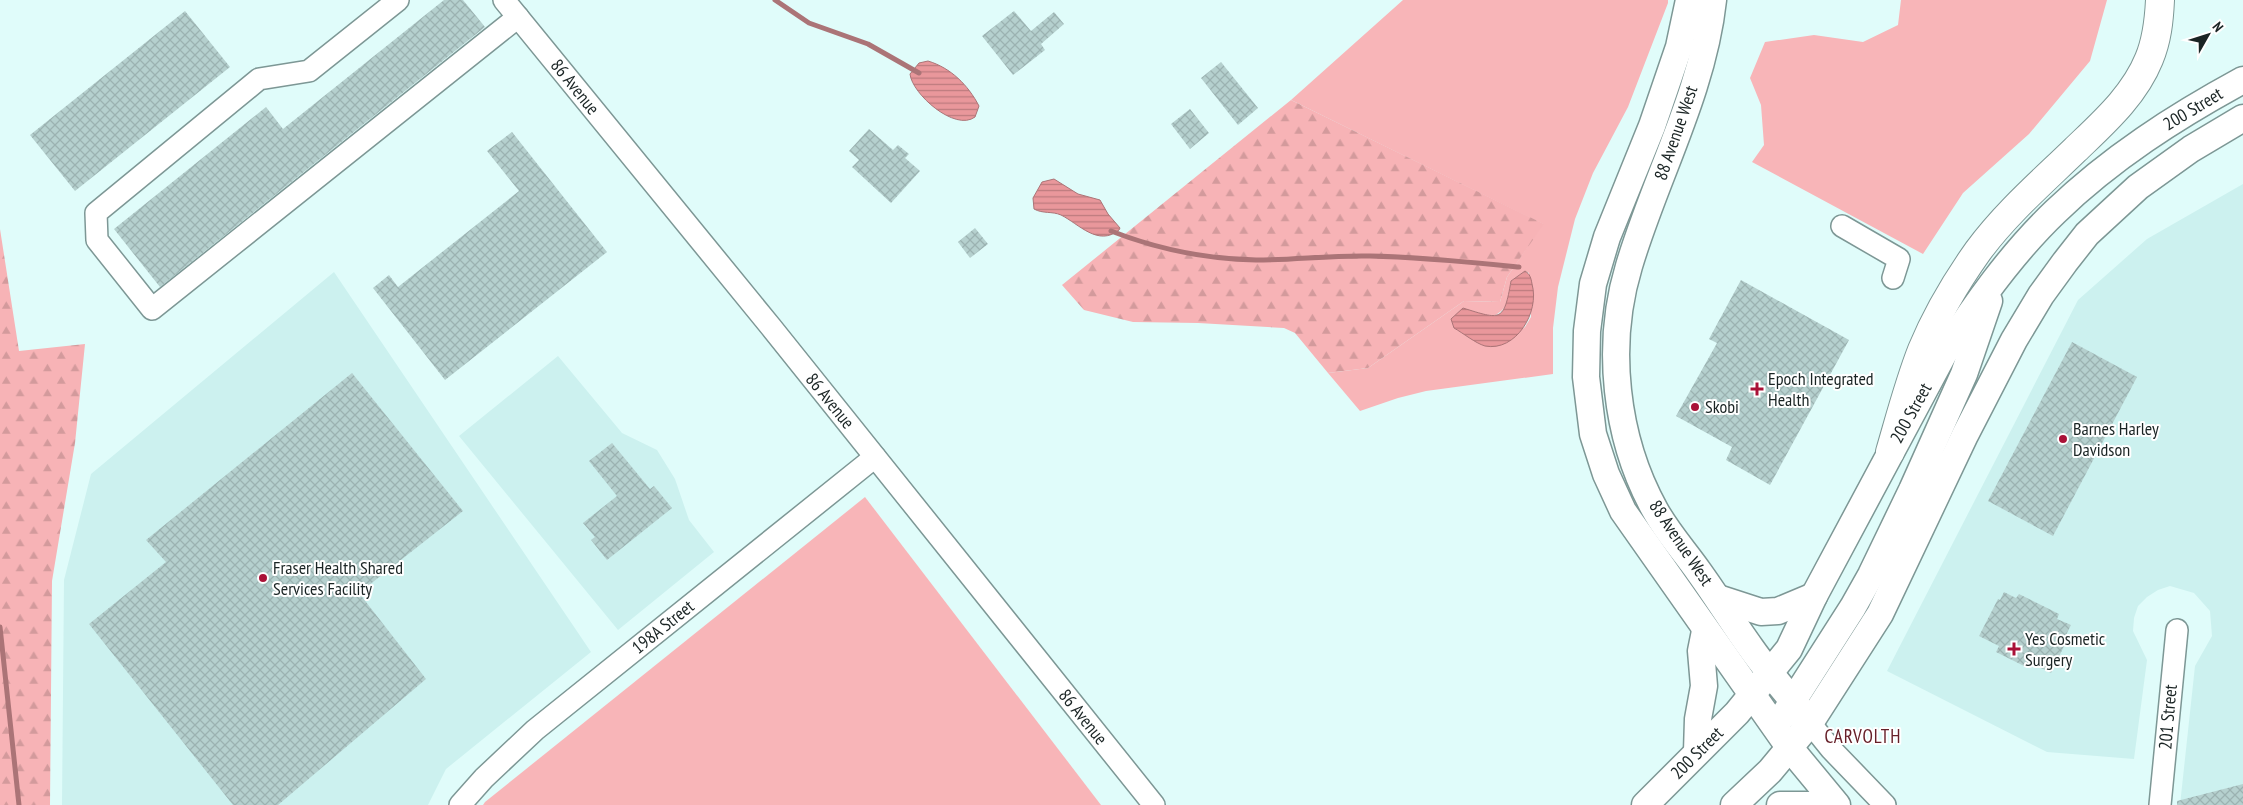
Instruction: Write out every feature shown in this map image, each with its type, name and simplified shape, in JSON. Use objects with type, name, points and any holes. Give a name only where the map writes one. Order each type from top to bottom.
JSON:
[{"type":"highway","points":[[1890,452],[1922,352],[1934,324],[1959,280],[1993,233],[2018,205],[2104,123],[2134,86],[2149,59],[2158,33],[2160,0]]},
{"type":"main road","name":"88 Avenue West","points":[[1688,0],[1679,47],[1652,126],[1607,237],[1593,284],[1587,331],[1586,377],[1593,434],[1606,474],[1623,512],[1705,631],[1753,694],[1782,737],[1836,805]]},
{"type":"main road","name":"88 Avenue West","points":[[1713,0],[1700,63],[1628,268],[1619,312],[1616,378],[1630,448],[1655,511],[1770,673],[1810,723]]},
{"type":"main road","name":"200 Street","points":[[1645,805],[1753,694],[1789,648],[1814,596],[1943,355],[1965,321],[1998,277],[2054,213],[2093,178],[2188,110],[2243,80]]},
{"type":"main road","name":"200 Street","points":[[1734,805],[1770,771],[1782,737],[1810,723],[1880,614],[1965,435],[2014,340],[2041,295],[2087,234],[2138,187],[2190,149],[2243,118]]},
{"type":"main road","points":[[1782,737],[1794,701],[1853,607],[1908,499],[1964,374],[1998,277]]},
{"type":"main road","points":[[1718,598],[1761,612],[1778,611],[1814,596]]},
{"type":"main road","points":[[1698,752],[1698,718],[1704,686],[1701,651],[1705,631]]},
{"type":"main road","points":[[1780,805],[1836,805]]},
{"type":"street","points":[[398,0],[310,71],[259,79],[96,213],[97,240],[152,310],[518,17]]},
{"type":"street","name":"86 Avenue","points":[[504,0],[875,457],[1154,805]]},
{"type":"street","points":[[1842,226],[1899,258],[1893,278]]},
{"type":"street","name":"198A Street","points":[[460,805],[484,778],[535,730],[875,457]]},
{"type":"street","name":"201 Street","points":[[2160,805],[2177,630]]},
{"type":"street","name":"88 Avenue West","points":[[1810,723],[1837,756],[1885,805]]},
{"type":"shaded area","points":[[1403,0],[1668,0],[1628,107],[1593,173],[1575,219],[1558,287],[1553,328],[1553,374],[1426,391],[1360,411],[1328,373],[1368,368],[1464,301],[1500,302],[1507,277],[1543,224],[1291,100]],"holes":[[[1525,271],[1529,273],[1531,317],[1525,327],[1502,344],[1485,346],[1463,308],[1491,317],[1497,314],[1502,311],[1507,303],[1511,281]]]},
{"type":"shaded area","points":[[1901,0],[2107,0],[2090,61],[2029,134],[1963,193],[1923,254],[1752,162],[1764,145],[1761,105],[1750,78],[1765,42],[1814,35],[1863,42],[1898,25]]},
{"type":"shaded area","points":[[928,61],[944,68],[958,78],[970,91],[979,106],[975,117],[967,120],[946,115],[936,109],[918,91],[910,74],[919,63]]},
{"type":"shaded area","points":[[1054,179],[1078,194],[1100,200],[1108,214],[1120,228],[1119,230],[1111,235],[1096,235],[1061,215],[1034,209],[1033,198],[1042,182]]},
{"type":"shaded area","points":[[2243,184],[2243,805],[2180,805],[2195,666],[2212,636],[2210,611],[2194,593],[2170,586],[2158,590],[2138,606],[2134,618],[2133,631],[2147,660],[2134,759],[2047,752],[1887,671],[2078,300],[2147,239]]},
{"type":"shaded area","points":[[1525,271],[1532,282],[1534,295],[1529,318],[1516,336],[1507,343],[1485,346],[1454,328],[1451,319],[1463,308],[1493,316],[1503,311],[1511,281]]},
{"type":"shaded area","points":[[334,272],[591,652],[446,769],[428,805],[62,805],[64,580],[91,474]]},
{"type":"shaded area","points":[[558,356],[622,433],[657,450],[675,479],[689,520],[714,552],[618,630],[459,436]]},
{"type":"shaded area","points":[[865,497],[1101,805],[483,805],[485,802]]},
{"type":"green space","points":[[1291,100],[1544,224],[1507,277],[1500,302],[1464,301],[1368,368],[1328,373],[1295,333],[1284,328],[1198,323],[1133,322],[1084,310],[1062,285]]},
{"type":"green space","points":[[0,229],[19,351],[85,344],[75,443],[52,581],[50,805],[0,805]]},
{"type":"building","points":[[444,0],[463,0],[485,27],[160,287],[114,229],[266,107],[283,129]]},
{"type":"building","points":[[185,11],[230,67],[75,191],[30,135]]},
{"type":"building","points":[[1014,11],[1031,31],[1054,12],[1064,24],[1041,44],[1045,50],[1013,75],[982,36]]},
{"type":"building","points":[[1221,62],[1258,108],[1238,125],[1201,78]]},
{"type":"building","points":[[1190,109],[1209,133],[1190,149],[1171,124]]},
{"type":"building","points":[[869,129],[893,150],[898,145],[909,154],[905,158],[920,171],[891,203],[852,167],[859,160],[849,151]]},
{"type":"building","points":[[512,132],[607,252],[445,380],[373,288],[389,275],[398,287],[519,191],[487,151]]},
{"type":"building","points":[[975,228],[988,244],[970,258],[958,242]]},
{"type":"building","name":"Epoch Integrated Health","points":[[1741,280],[1849,340],[1770,485],[1726,460],[1732,447],[1676,416],[1717,343],[1709,339]]},
{"type":"building","name":"Barnes Harley Davidson","points":[[2072,342],[2137,377],[2053,536],[1988,501]]},
{"type":"building","name":"Fraser Health Shared Services Facility","points":[[352,373],[463,511],[359,593],[426,679],[278,805],[233,805],[89,624],[166,562],[146,540]]},
{"type":"building","points":[[612,443],[650,489],[654,486],[672,508],[607,560],[591,540],[595,537],[583,523],[617,496],[589,461]]},
{"type":"building","points":[[2004,592],[2016,598],[2019,594],[2059,614],[2057,619],[2071,625],[2066,635],[2069,636],[2051,673],[2029,662],[2026,667],[1996,652],[1999,646],[1979,636],[1998,599],[2000,600]]},
{"type":"building","points":[[2243,784],[2243,805],[2177,805],[2177,801]]},
{"type":"waterway","points":[[775,0],[809,23],[868,44],[919,73]]},
{"type":"waterway","points":[[1111,231],[1164,248],[1219,258],[1256,260],[1356,256],[1445,260],[1519,267]]},
{"type":"waterway","points":[[0,627],[19,805]]},
{"type":"place","name":"Epoch Integrated Health","points":[[1757,389]]},
{"type":"place","name":"Skobi","points":[[1695,407]]},
{"type":"place","name":"Barnes Harley Davidson","points":[[2063,439]]},
{"type":"place","name":"Fraser Health Shared Services Facility","points":[[263,578]]},
{"type":"place","name":"Yes Cosmetic Surgery","points":[[2014,649]]},
{"type":"district","name":"CARVOLTH","points":[[1863,736]]}]
